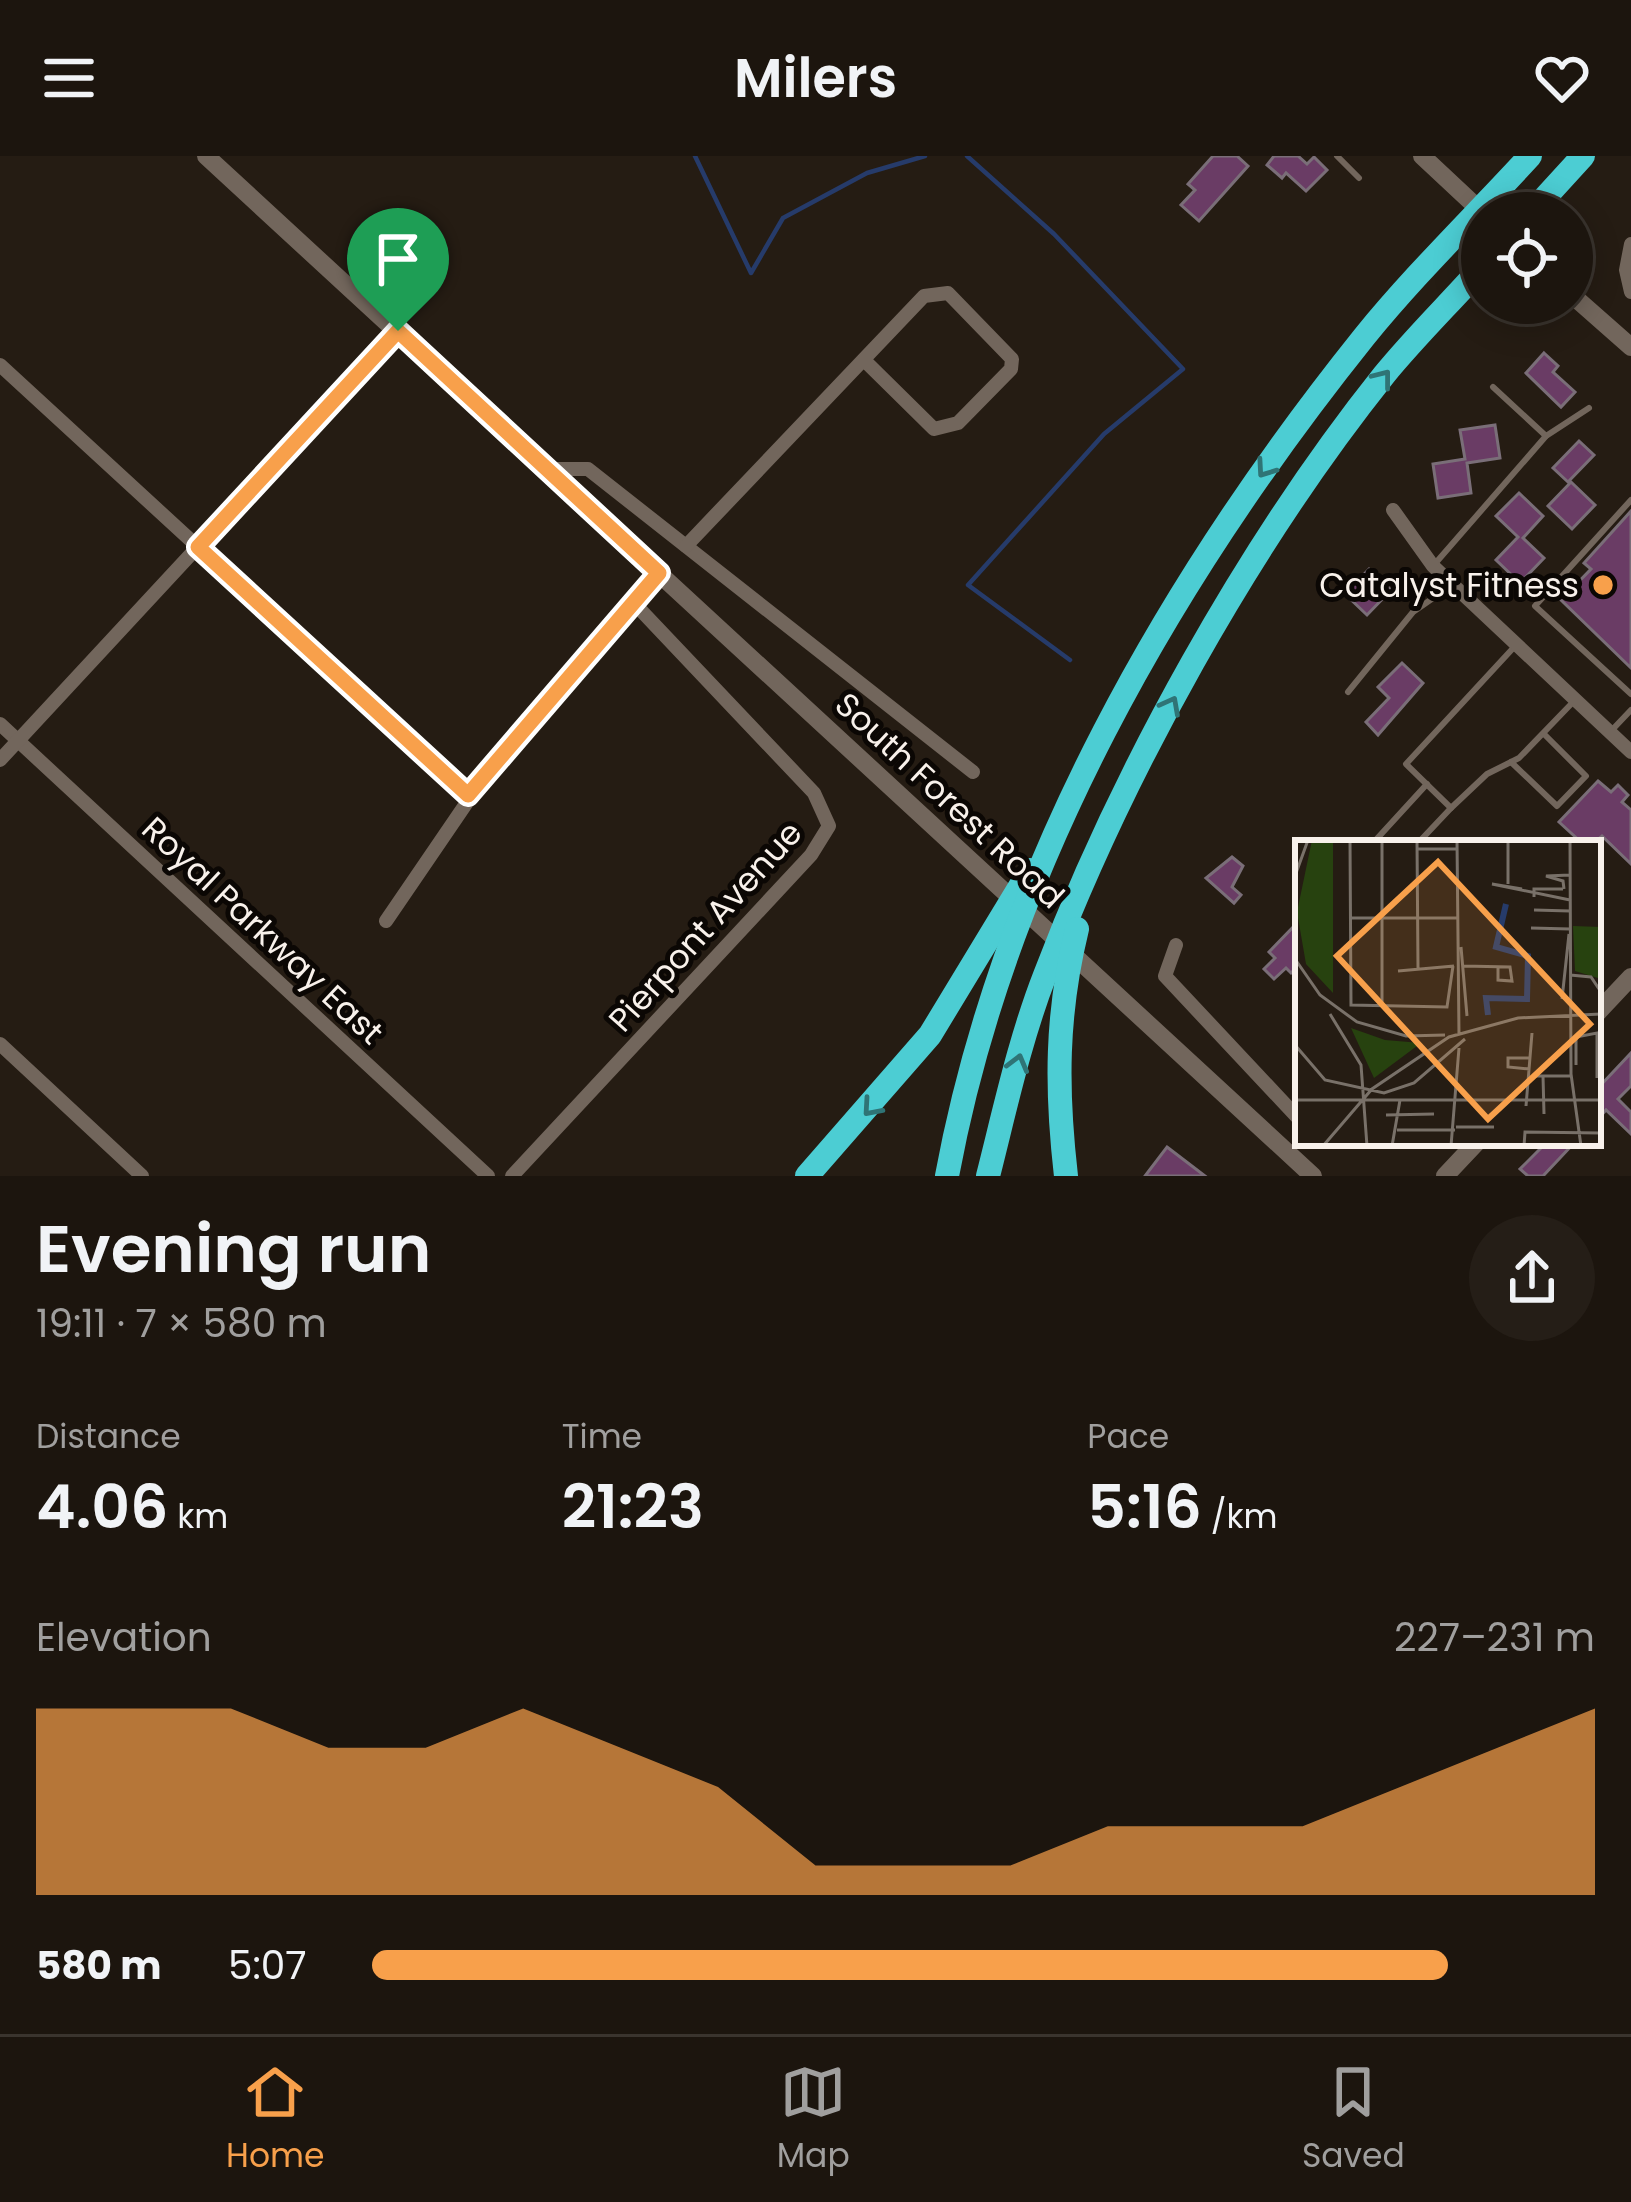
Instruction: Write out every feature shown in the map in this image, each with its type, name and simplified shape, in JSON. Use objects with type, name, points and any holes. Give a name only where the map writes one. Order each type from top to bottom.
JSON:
[{"type":"highway","points":[[947,1176],[960,1109],[998,978],[1076,790],[1132,676],[1284,441],[1367,333],[1530,156]]},
{"type":"highway","points":[[1550,192],[1583,156]]},
{"type":"highway","points":[[988,1176],[1045,974],[1175,697],[1276,527],[1384,374],[1461,290]]},
{"type":"highway","points":[[807,1176],[837,1148],[930,1035],[1076,790]]},
{"type":"highway","points":[[1066,1176],[1056,1084],[1062,992],[1092,872]]},
{"type":"street","name":"South Forest Road","points":[[206,156],[1125,1002],[1294,1148],[1313,1176]]},
{"type":"street","points":[[1422,156],[1461,192]]},
{"type":"street","points":[[1631,244],[1626,270],[1631,292]]},
{"type":"street","points":[[686,545],[924,296],[948,293],[1012,359],[1011,369],[958,423],[934,429],[864,360]]},
{"type":"street","points":[[1593,314],[1631,347]]},
{"type":"street","points":[[0,760],[398,331]]},
{"type":"street","points":[[0,365],[468,795]]},
{"type":"street","name":"South Forest Road","points":[[547,470],[588,469],[973,772]]},
{"type":"street","points":[[1393,510],[1432,566],[1631,752]]},
{"type":"street","points":[[386,921],[468,795],[659,573]]},
{"type":"street","name":"Pierpont Avenue","points":[[512,1176],[811,855],[829,826],[814,793],[633,602]]},
{"type":"street","name":"Royal Parkway East","points":[[0,724],[488,1176]]},
{"type":"street","points":[[1176,945],[1165,976],[1295,1115]]},
{"type":"street","points":[[1601,1009],[1631,977]]},
{"type":"street","points":[[0,1044],[142,1176]]},
{"type":"street","points":[[1444,1176],[1472,1146]]},
{"type":"lane","points":[[1337,156],[1359,178]]},
{"type":"lane","points":[[1493,387],[1546,436]]},
{"type":"lane","points":[[1432,566],[1546,436],[1589,408]]},
{"type":"lane","points":[[1631,500],[1534,606],[1631,694]]},
{"type":"lane","points":[[1348,692],[1413,612],[1452,585]]},
{"type":"lane","points":[[1451,808],[1406,764],[1516,645]]},
{"type":"lane","points":[[1421,840],[1487,774],[1511,762],[1575,700]]},
{"type":"lane","points":[[1610,733],[1631,710]]},
{"type":"lane","points":[[1511,762],[1557,806],[1586,776],[1543,733]]},
{"type":"lane","points":[[1376,840],[1426,784]]},
{"type":"building","points":[[1213,156],[1237,156],[1248,166],[1199,221],[1181,205],[1195,190],[1188,184]]},
{"type":"building","points":[[1274,156],[1298,156],[1307,164],[1314,157],[1327,170],[1306,191],[1286,173],[1282,178],[1267,165]]},
{"type":"building","points":[[1544,353],[1558,366],[1553,372],[1575,392],[1561,407],[1526,373]]},
{"type":"building","points":[[1495,425],[1500,458],[1467,463],[1471,493],[1438,498],[1433,464],[1465,459],[1460,430]]},
{"type":"building","points":[[1579,441],[1594,455],[1568,482],[1553,468]]},
{"type":"building","points":[[1571,482],[1595,505],[1572,529],[1548,506]]},
{"type":"building","points":[[1519,493],[1543,516],[1523,538],[1544,558],[1520,583],[1496,560],[1518,537],[1496,516]]},
{"type":"building","name":"Catalyst Fitness","points":[[1631,511],[1631,668],[1561,600],[1591,569],[1584,563]]},
{"type":"building","points":[[1369,569],[1391,590],[1367,615],[1345,594]]},
{"type":"building","points":[[1402,663],[1423,683],[1378,735],[1366,722],[1389,698],[1378,687]]},
{"type":"building","points":[[1598,781],[1611,792],[1618,785],[1628,795],[1622,802],[1631,810],[1631,864],[1602,836],[1579,840],[1559,822]]},
{"type":"building","points":[[1232,857],[1243,866],[1232,887],[1241,895],[1234,903],[1206,878]]},
{"type":"building","points":[[1295,925],[1295,969],[1291,973],[1286,968],[1274,979],[1264,969],[1275,958],[1269,952]]},
{"type":"building","points":[[1631,1053],[1631,1086],[1618,1099],[1631,1112],[1631,1134],[1606,1110],[1601,1116],[1601,1085]]},
{"type":"building","points":[[1543,1146],[1571,1146],[1543,1176],[1528,1176],[1520,1169]]},
{"type":"building","points":[[1167,1147],[1205,1176],[1145,1176]]},
{"type":"waterway","points":[[695,156],[751,273],[783,218],[867,173],[925,156]]},
{"type":"waterway","points":[[967,156],[1054,234],[1183,369],[1104,434],[968,585],[1070,660]]},
{"type":"place","name":"Catalyst Fitness","points":[[1603,585]]},
{"type":"route","points":[[398,331],[659,573],[566,675],[468,795],[198,547],[398,331]]}]
